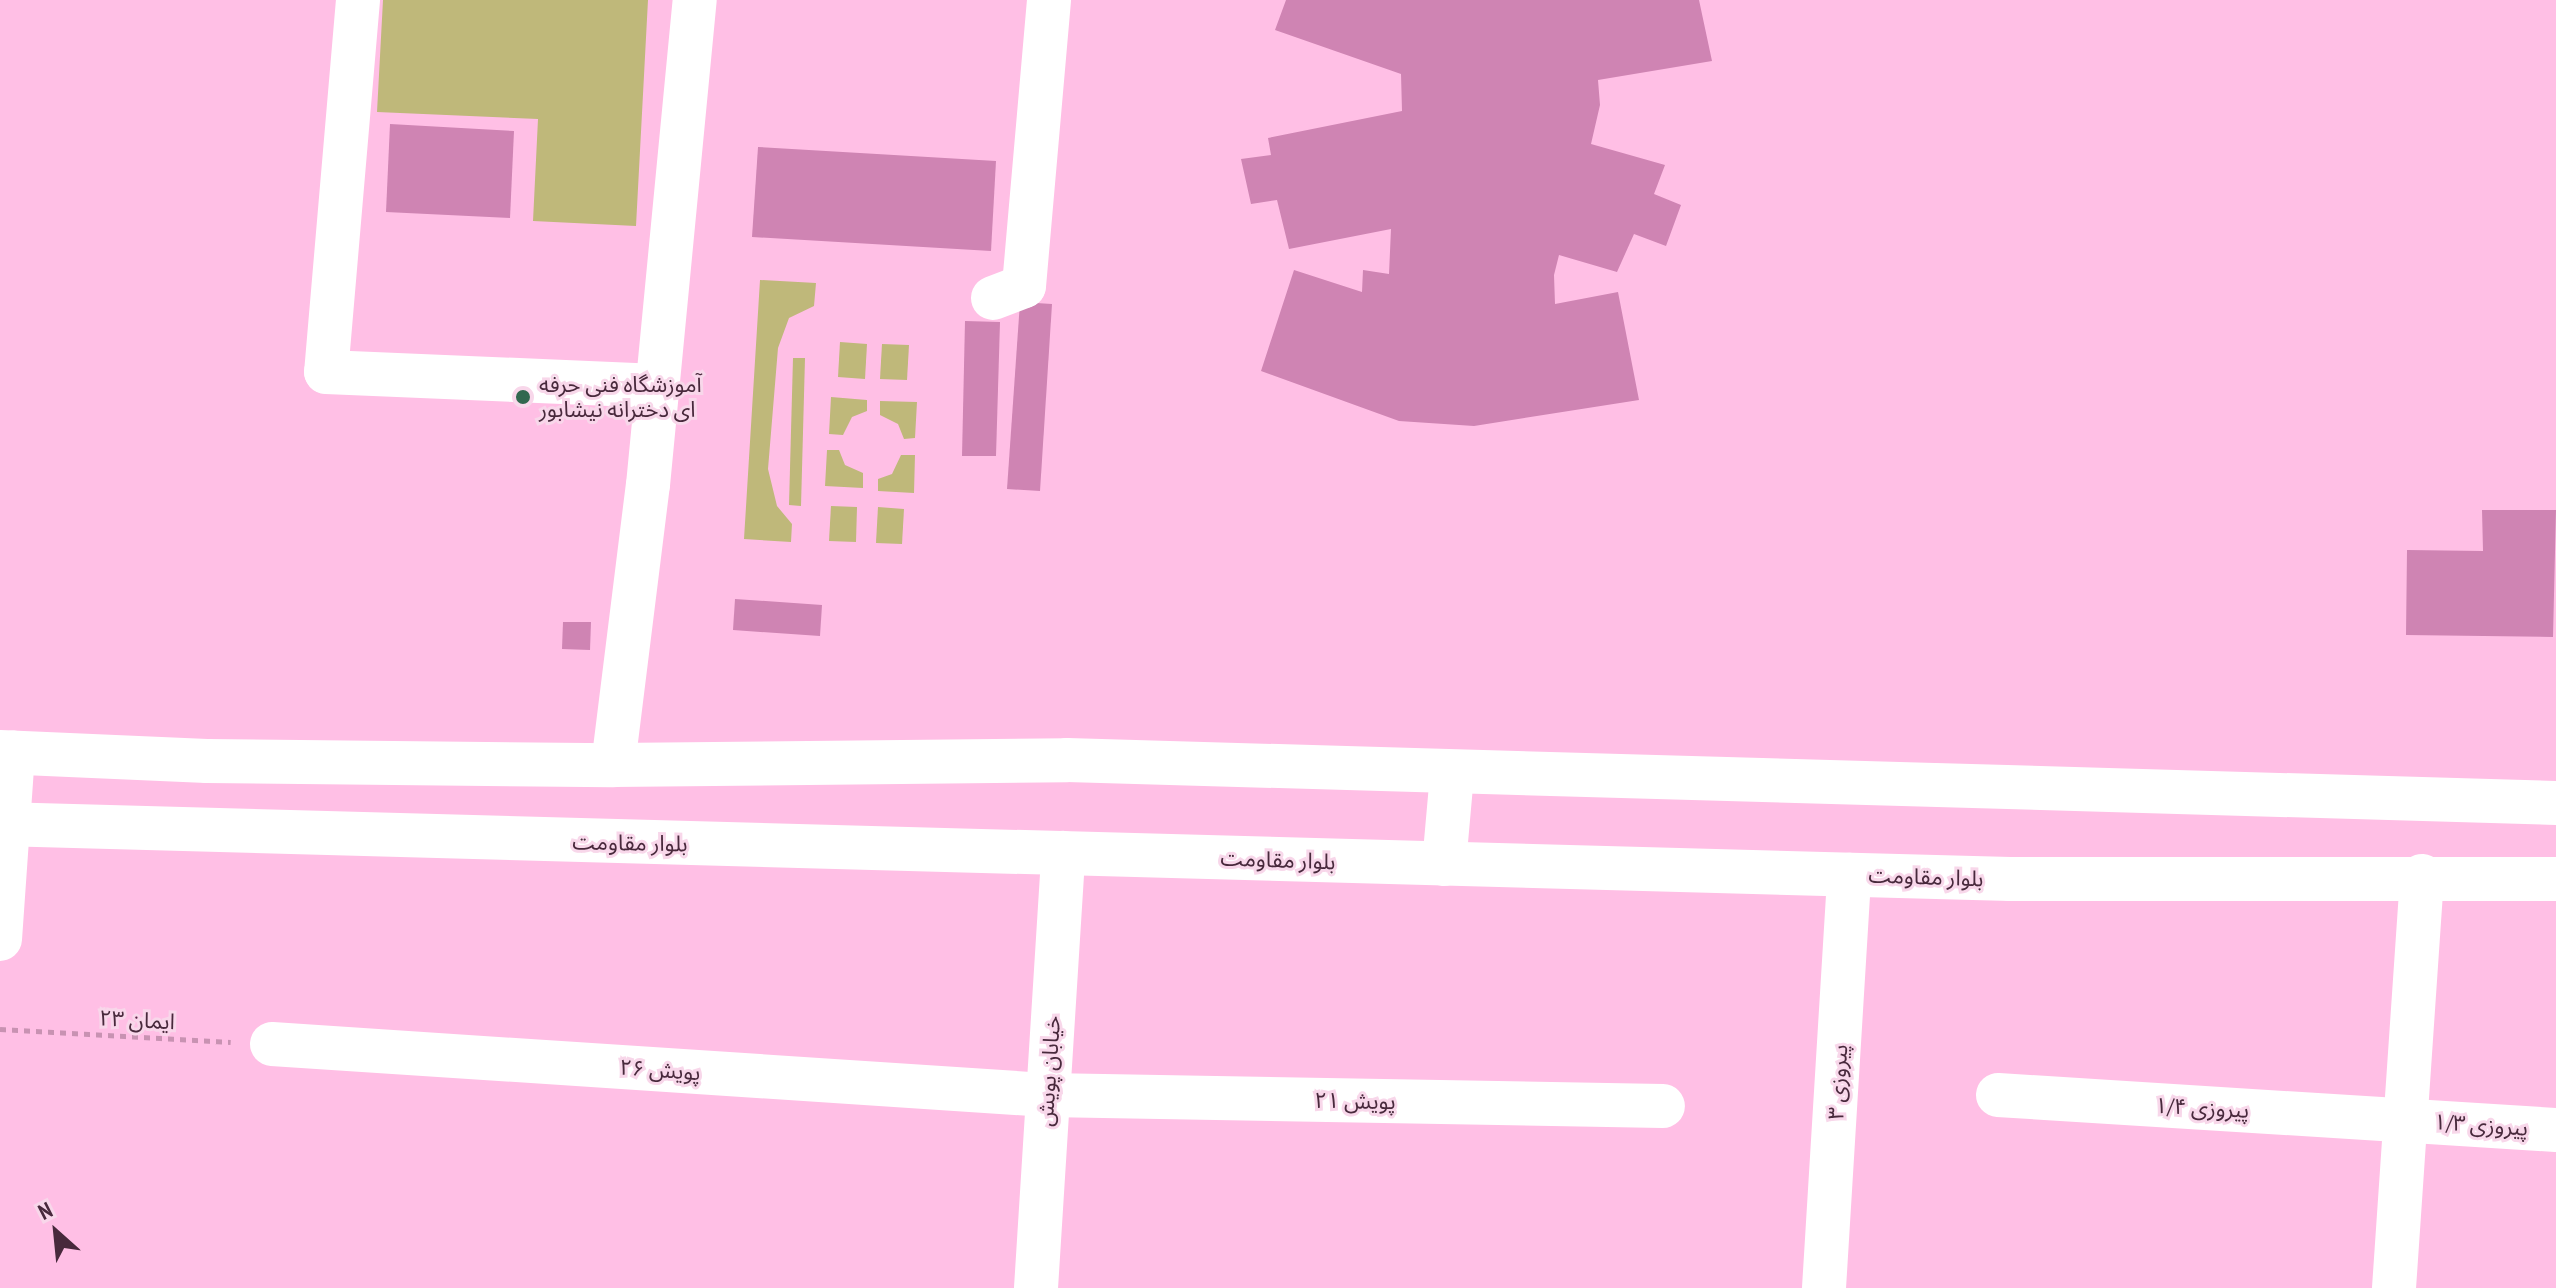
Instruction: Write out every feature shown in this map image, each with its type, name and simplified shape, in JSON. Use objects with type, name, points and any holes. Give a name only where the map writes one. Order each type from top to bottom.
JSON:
[{"type":"street","points":[[358,0],[326,372],[658,386]]},
{"type":"street","points":[[613,765],[658,386],[695,0]]},
{"type":"street","points":[[993,298],[1024,286],[1049,0]]},
{"type":"street","points":[[0,939],[7,752],[207,761],[613,765],[1067,760],[1452,774],[2556,803]]},
{"type":"street","points":[[1444,864],[1452,774]]},
{"type":"street","name":"بلوار مقاومت","points":[[4,824],[2010,879],[2422,876],[2556,879]]},
{"type":"street","name":"خیابان پویش","points":[[1036,1288],[1063,853]]},
{"type":"street","name":"پیروزی ۳","points":[[1824,1288],[1849,875]]},
{"type":"street","points":[[2394,1288],[2422,876]]},
{"type":"street","name":"پویش ۲۶","points":[[272,1044],[1047,1095]]},
{"type":"street","name":"پویش ۲۱","points":[[1047,1095],[1663,1106]]},
{"type":"street","name":"پیروزی ۱/۴","points":[[1998,1095],[2406,1120]]},
{"type":"street","name":"پیروزی ۱/۳","points":[[2406,1120],[2556,1130]]},
{"type":"path","name":"ایمان ۲۳","points":[[0,1029],[272,1044]]},
{"type":"shaded area","points":[[383,0],[648,0],[636,226],[533,221],[538,119],[377,112]]},
{"type":"shaded area","points":[[760,280],[816,283],[814,306],[789,318],[778,348],[768,469],[777,506],[792,524],[791,542],[744,539]]},
{"type":"shaded area","points":[[840,342],[867,344],[865,379],[838,377]]},
{"type":"shaded area","points":[[882,344],[909,345],[907,380],[880,379]]},
{"type":"shaded area","points":[[793,358],[805,358],[801,506],[789,505]]},
{"type":"shaded area","points":[[831,397],[867,400],[867,411],[852,417],[843,435],[829,434]]},
{"type":"shaded area","points":[[880,401],[917,402],[915,438],[904,439],[898,424],[880,415]]},
{"type":"shaded area","points":[[827,450],[839,450],[845,465],[863,473],[863,488],[825,486]]},
{"type":"shaded area","points":[[901,455],[915,455],[914,493],[878,491],[878,479],[892,474]]},
{"type":"shaded area","points":[[831,506],[857,507],[856,542],[829,541]]},
{"type":"shaded area","points":[[878,507],[904,509],[902,544],[876,543]]},
{"type":"building","points":[[1286,0],[1699,0],[1712,61],[1598,80],[1600,105],[1591,144],[1665,165],[1654,194],[1681,205],[1666,246],[1634,234],[1617,272],[1559,255],[1554,275],[1555,304],[1618,292],[1639,400],[1474,426],[1399,421],[1261,371],[1294,270],[1362,292],[1363,270],[1389,274],[1391,229],[1289,249],[1277,200],[1251,204],[1241,159],[1271,155],[1268,138],[1402,111],[1401,74],[1275,30]]},
{"type":"building","points":[[390,124],[514,131],[510,218],[386,212]]},
{"type":"building","points":[[758,147],[996,161],[991,251],[752,237]]},
{"type":"building","points":[[1020,302],[1052,304],[1040,491],[1007,489]]},
{"type":"building","points":[[965,321],[1000,322],[996,456],[962,456]]},
{"type":"building","points":[[2482,510],[2556,510],[2553,637],[2406,635],[2407,550],[2483,551]]},
{"type":"building","points":[[735,599],[822,605],[820,636],[733,630]]},
{"type":"building","points":[[563,622],[591,622],[590,650],[562,649]]},
{"type":"place","name":"آموزشگاه فنی حرفه ای دخترانه نیشابور","points":[[523,397]]}]
